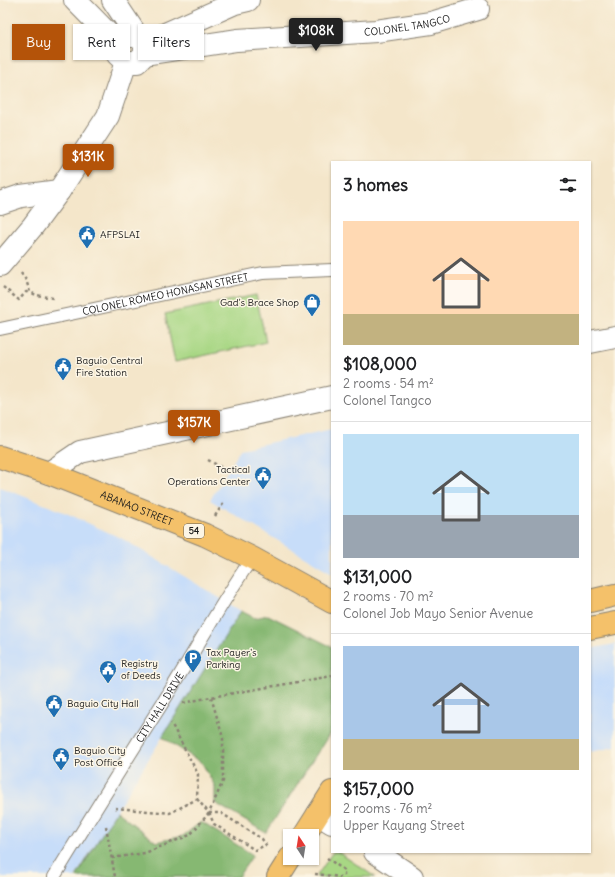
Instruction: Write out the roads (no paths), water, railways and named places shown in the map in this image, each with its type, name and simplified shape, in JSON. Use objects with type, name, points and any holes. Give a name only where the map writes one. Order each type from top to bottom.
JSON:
[{"type":"highway","name":"ABANAO STREET","points":[[1,455],[205,535],[252,558],[331,601]]},
{"type":"highway","points":[[591,601],[615,595]]},
{"type":"highway","points":[[591,628],[615,623]]},
{"type":"highway","points":[[312,829],[325,818],[331,796]]},
{"type":"highway","points":[[278,877],[286,865]]},
{"type":"street","points":[[75,0],[134,48]]},
{"type":"street","points":[[9,267],[33,226],[59,191],[108,116],[134,48],[113,0]]},
{"type":"street","points":[[134,48],[239,1]]},
{"type":"street","name":"COLONEL TANGCO","points":[[134,48],[376,31],[431,23],[478,9]]},
{"type":"street","points":[[0,203],[21,196],[59,191]]},
{"type":"street","points":[[591,342],[615,337]]},
{"type":"street","points":[[49,473],[80,452],[331,397]]},
{"type":"street","points":[[376,853],[412,877]]},
{"type":"lane","name":"COLONEL ROMEO HONASAN STREET","points":[[0,329],[263,273],[331,270]]},
{"type":"lane","name":"CITY HALL DRIVE","points":[[54,877],[231,589],[252,558]]},
{"type":"place","name":"AFPSLAI","points":[[87,249]]},
{"type":"place","name":"Gad's Brace Shop","points":[[312,317]]},
{"type":"place","name":"Baguio Central Fire Station","points":[[63,381]]},
{"type":"place","name":"Tactical Operations Center","points":[[263,490]]},
{"type":"place","name":"Tax Payer's Parking","points":[[193,673]]},
{"type":"place","name":"Registry of Deeds","points":[[108,684]]},
{"type":"place","name":"Baguio City Hall","points":[[54,718]]},
{"type":"place","name":"Baguio City Post Office","points":[[61,771]]}]
